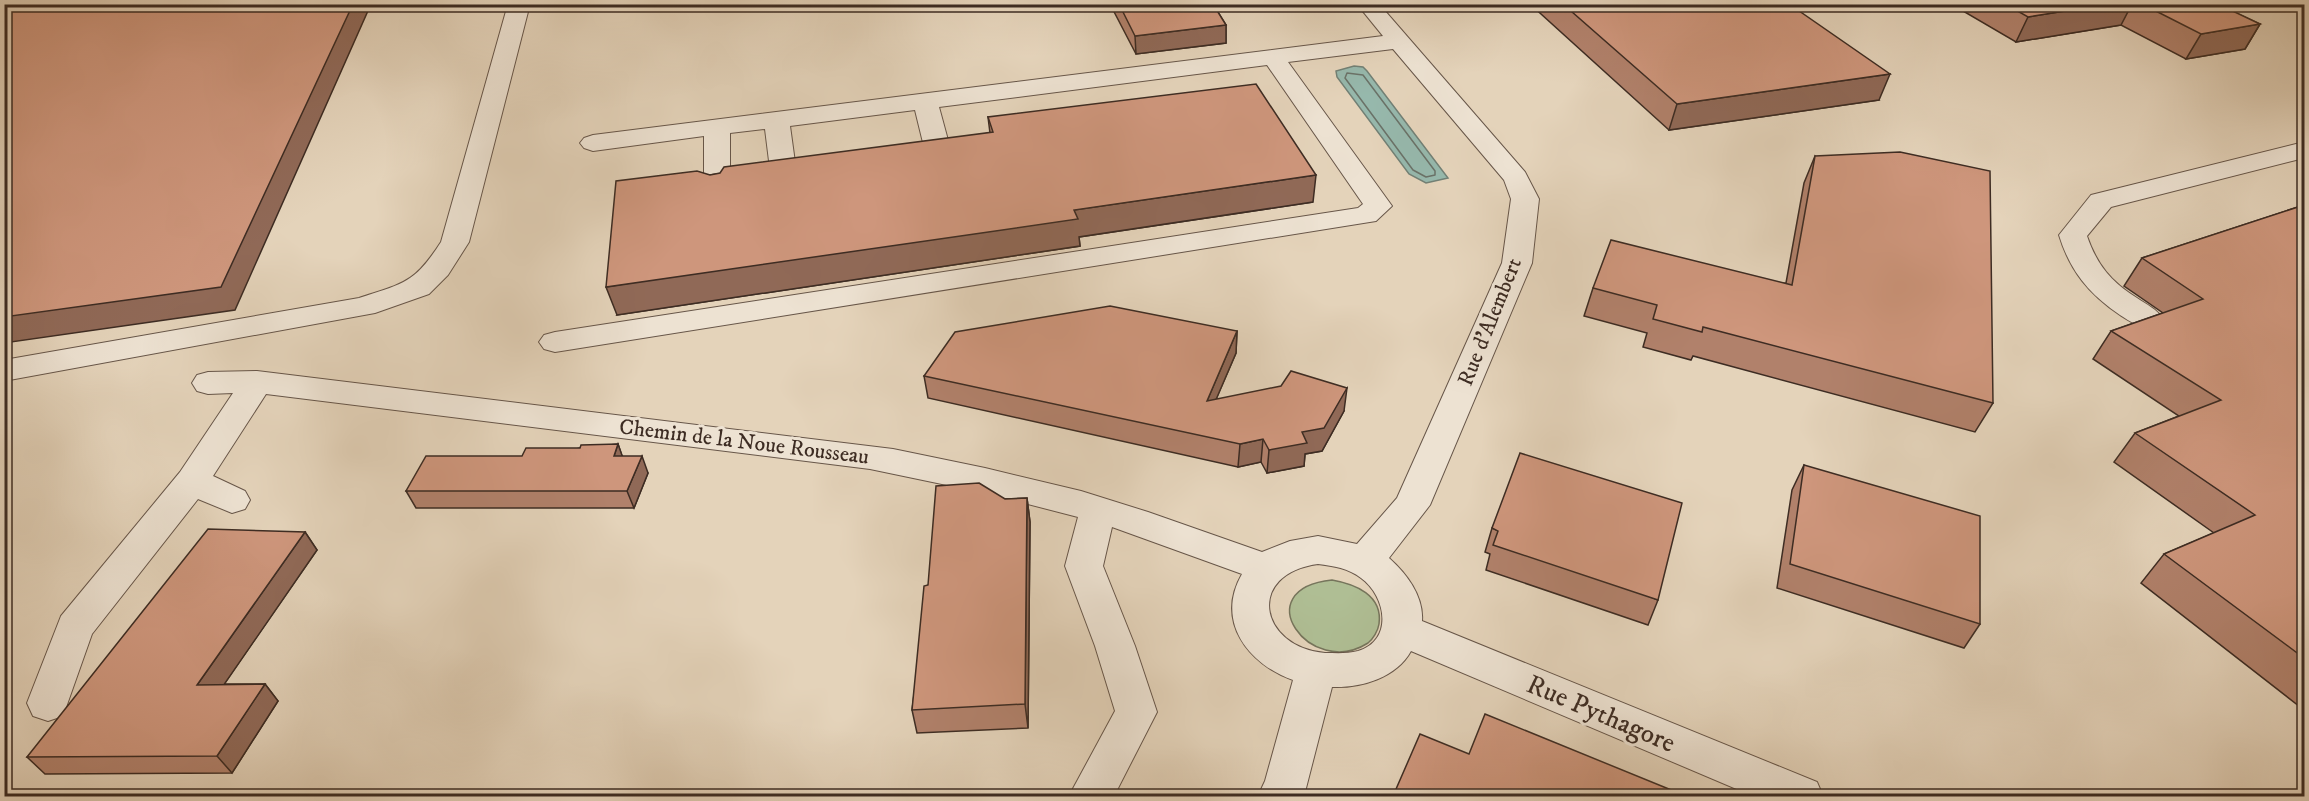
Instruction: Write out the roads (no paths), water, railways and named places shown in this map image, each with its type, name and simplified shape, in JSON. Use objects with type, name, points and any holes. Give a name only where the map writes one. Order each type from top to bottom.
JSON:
[{"type":"street","points":[[4,371],[364,306],[418,288],[438,269],[455,242],[519,4]]},
{"type":"street","name":"Rue d'Alembert","points":[[1364,561],[1413,505],[1517,263],[1525,199],[1516,178],[1367,4]]},
{"type":"street","points":[[593,143],[1400,41]]},
{"type":"street","points":[[555,342],[1366,215],[1378,206],[1273,57]]},
{"type":"street","points":[[925,101],[939,155]]},
{"type":"street","points":[[777,120],[784,177]]},
{"type":"street","points":[[717,127],[717,192]]},
{"type":"street","points":[[2148,319],[2102,289],[2080,260],[2073,235],[2101,201],[2304,150]]},
{"type":"street","points":[[48,703],[75,627],[192,481],[256,382]]},
{"type":"street","name":"Chemin de la Noue Rousseau","points":[[208,383],[256,382],[870,457],[964,474],[1098,510],[1268,569]]},
{"type":"street","points":[[192,481],[232,500]]},
{"type":"street","points":[[1091,796],[1136,712],[1115,646],[1084,566],[1098,510]]},
{"type":"street","points":[[1318,550],[1342,553],[1364,561],[1382,574],[1396,591],[1403,611],[1402,630],[1394,646],[1380,659],[1360,668],[1340,671],[1316,669],[1289,661],[1269,647],[1255,629],[1249,610],[1251,591],[1276,561],[1296,553],[1318,550]]},
{"type":"street","name":"Rue Pythagore","points":[[1402,630],[1801,796]]},
{"type":"street","points":[[1280,796],[1286,789],[1316,669]]},
{"type":"water","points":[[1354,66],[1363,67],[1367,71],[1448,178],[1426,183],[1409,174],[1337,77],[1336,71]]}]
